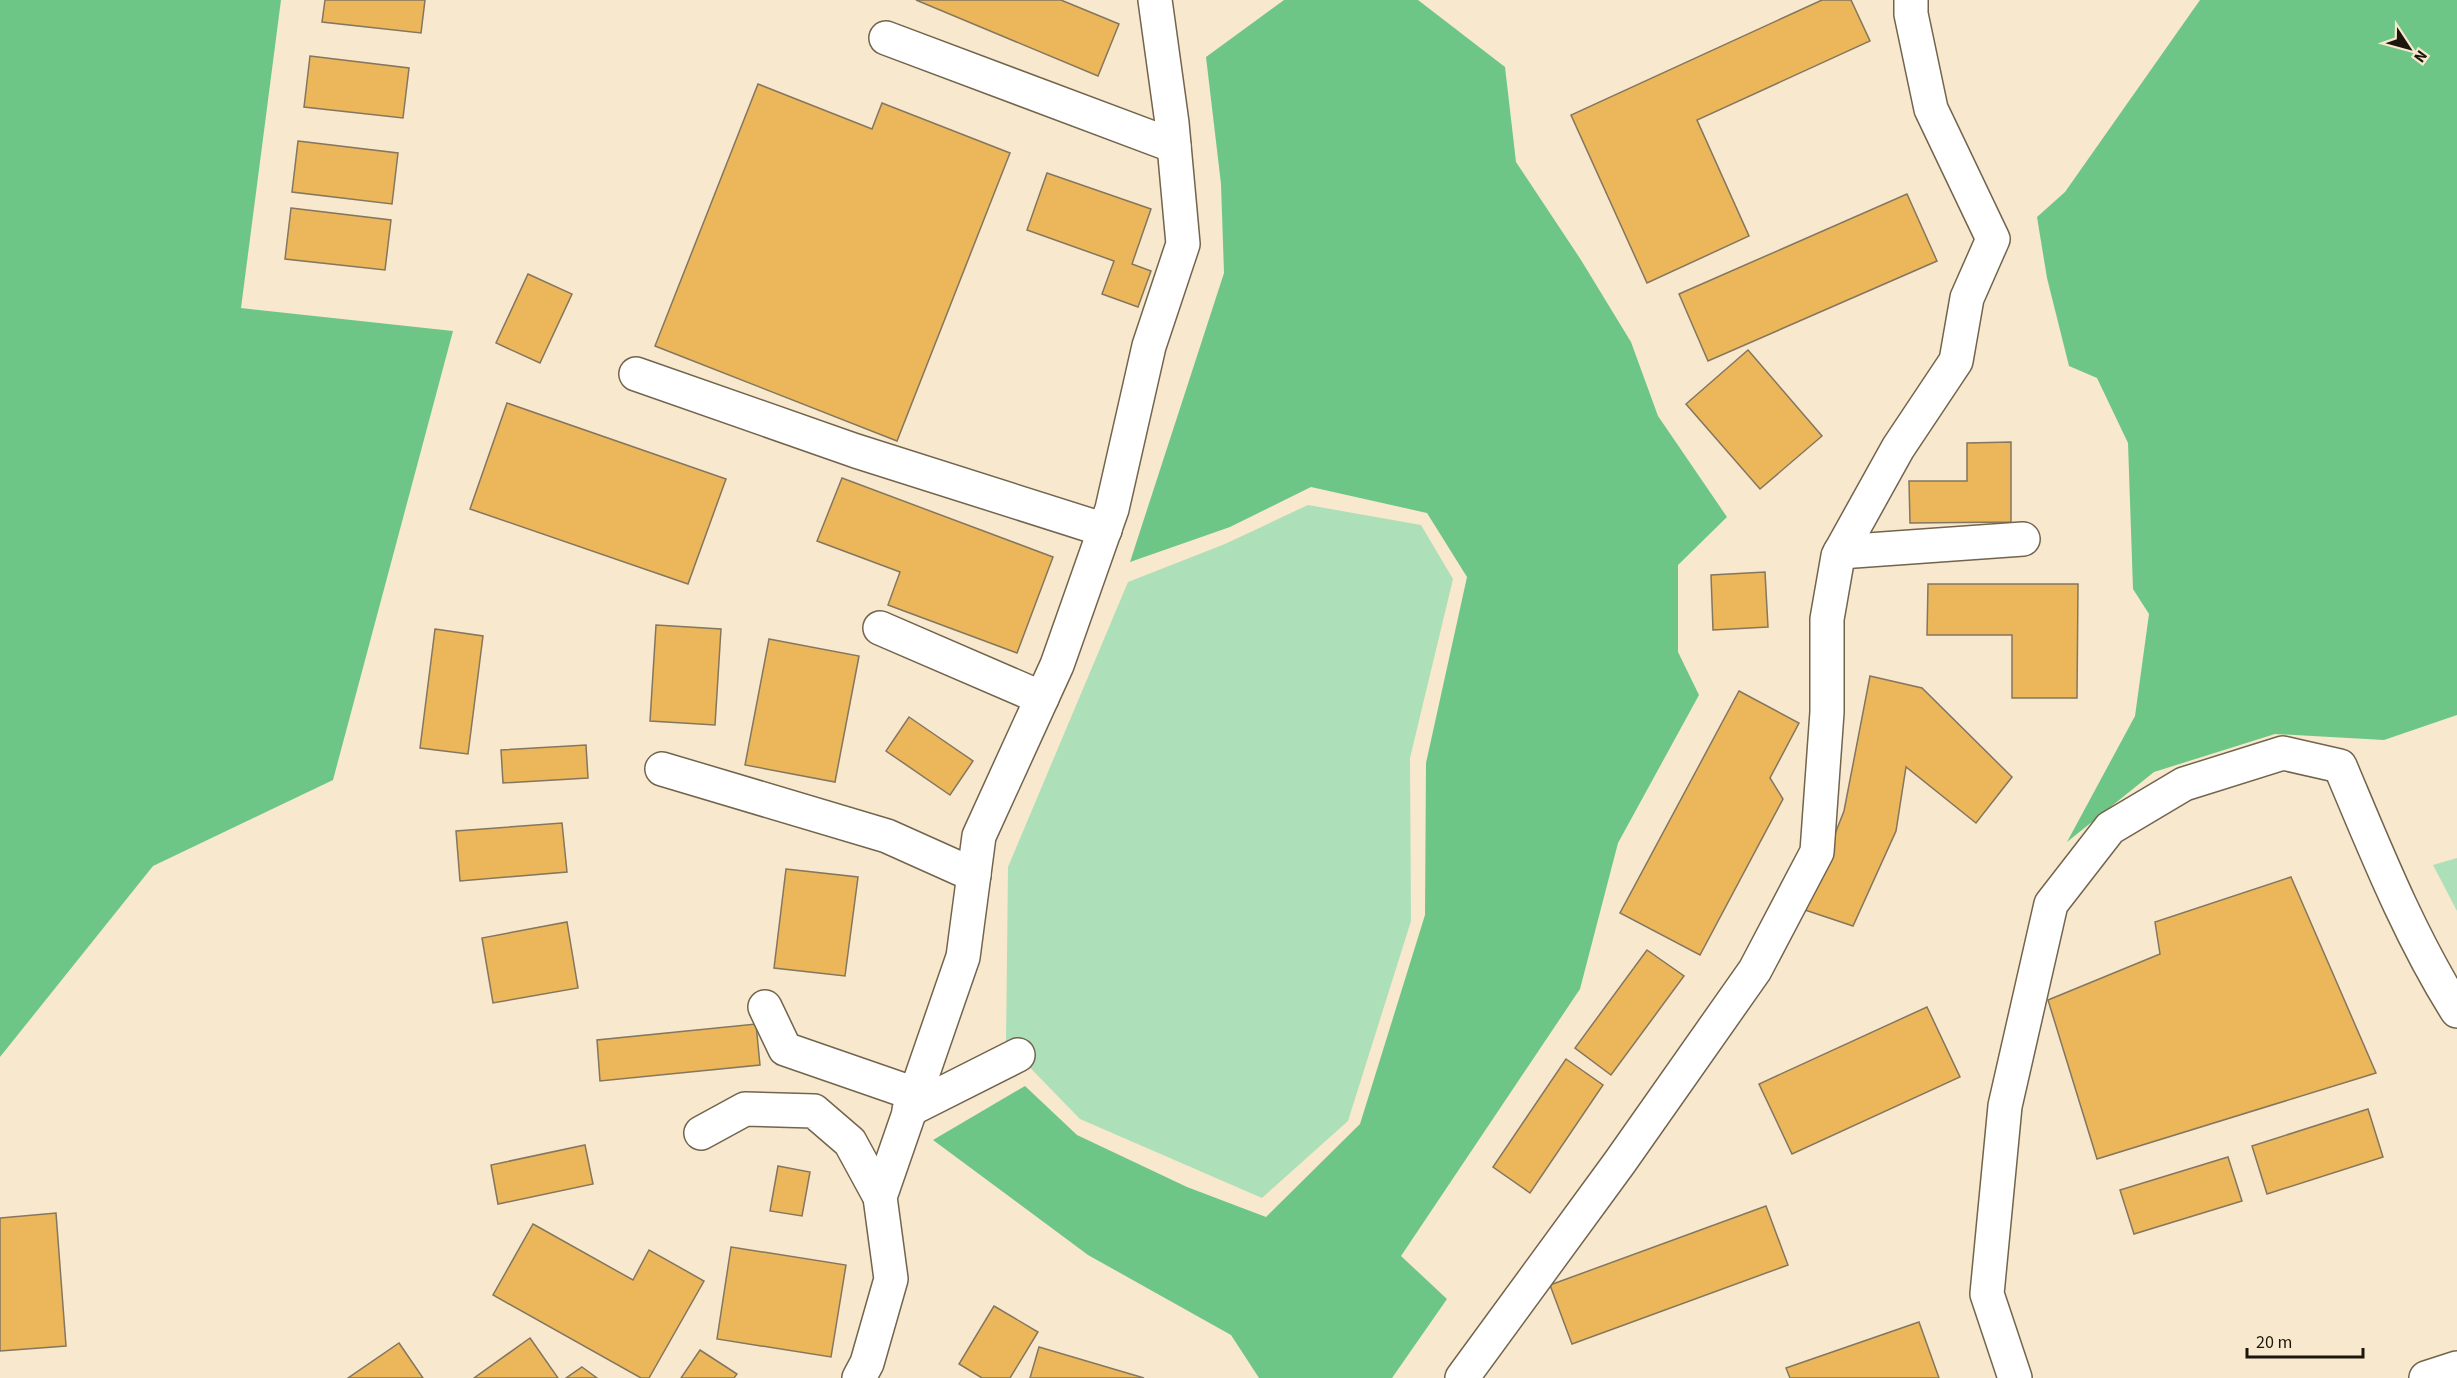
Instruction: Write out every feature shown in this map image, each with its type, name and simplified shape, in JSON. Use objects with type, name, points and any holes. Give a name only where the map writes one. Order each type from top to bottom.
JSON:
[{"type":"street","points":[[880,1197],[963,957],[979,836],[1057,664],[1112,510],[1149,346],[1183,244],[1174,146],[1155,0]]},
{"type":"street","points":[[1462,1378],[1620,1162],[1755,970],[1817,852],[1827,712],[1827,619],[1840,552],[1898,448],[1956,361],[1967,298],[1993,239],[1931,109],[1911,14],[1911,0]]},
{"type":"street","points":[[886,38],[1174,146]]},
{"type":"street","points":[[636,374],[856,451],[1105,530]]},
{"type":"street","points":[[1840,552],[2023,539]]},
{"type":"street","points":[[880,628],[1042,698]]},
{"type":"street","points":[[2015,1378],[1987,1294],[2005,1106],[2051,904],[2110,828],[2184,784],[2283,753],[2340,766],[2370,838],[2432,972],[2457,1011]]},
{"type":"street","points":[[662,769],[887,836],[974,875]]},
{"type":"street","points":[[765,1007],[785,1049],[912,1102],[1018,1055]]},
{"type":"street","points":[[700,1133],[745,1109],[813,1111],[850,1142],[880,1197],[891,1279],[867,1363],[859,1378]]},
{"type":"street","points":[[2426,1378],[2457,1368]]},
{"type":"green space","points":[[0,0],[281,0],[241,308],[453,331],[333,780],[153,866],[0,1057]]},
{"type":"green space","points":[[1284,0],[1418,0],[1505,67],[1516,162],[1581,260],[1631,342],[1658,416],[1727,517],[1678,565],[1678,652],[1699,695],[1618,843],[1580,989],[1401,1256],[1447,1299],[1392,1378],[1259,1378],[1231,1335],[1088,1255],[933,1140],[1025,1086],[1077,1135],[1187,1187],[1266,1217],[1360,1124],[1425,915],[1426,763],[1467,577],[1427,513],[1311,487],[1230,527],[1130,562],[1224,273],[1221,184],[1206,57]]},
{"type":"green space","points":[[2200,0],[2457,0],[2457,715],[2384,740],[2275,734],[2154,772],[2067,842],[2135,716],[2149,614],[2133,589],[2128,443],[2097,378],[2069,366],[2047,278],[2037,217],[2065,192]]},
{"type":"green space","points":[[1308,505],[1421,525],[1453,579],[1410,758],[1411,921],[1348,1121],[1262,1198],[1080,1119],[1006,1043],[1008,867],[1128,582],[1225,544]]},
{"type":"green space","points":[[2457,858],[2457,911],[2433,865]]},
{"type":"building","points":[[325,0],[425,0],[421,33],[322,22]]},
{"type":"building","points":[[916,0],[1061,0],[1119,24],[1098,76]]},
{"type":"building","points":[[1822,0],[1851,0],[1870,41],[1697,120],[1749,236],[1647,283],[1571,115]]},
{"type":"building","points":[[310,56],[409,68],[403,118],[304,107]]},
{"type":"building","points":[[758,84],[872,129],[882,103],[1010,153],[897,441],[655,346]]},
{"type":"building","points":[[298,141],[398,153],[392,204],[292,192]]},
{"type":"building","points":[[1047,173],[1151,209],[1132,264],[1151,271],[1138,307],[1102,294],[1114,261],[1027,230]]},
{"type":"building","points":[[1907,194],[1937,261],[1708,361],[1679,294]]},
{"type":"building","points":[[291,208],[391,220],[385,270],[285,259]]},
{"type":"building","points":[[528,274],[572,294],[540,363],[496,343]]},
{"type":"building","points":[[1748,350],[1822,436],[1760,489],[1686,404]]},
{"type":"building","points":[[507,403],[726,479],[688,584],[470,509]]},
{"type":"building","points":[[2011,442],[2011,522],[1910,523],[1909,481],[1967,481],[1967,443]]},
{"type":"building","points":[[842,478],[1053,557],[1017,653],[888,605],[900,572],[817,541]]},
{"type":"building","points":[[1765,572],[1768,627],[1713,630],[1711,575]]},
{"type":"building","points":[[1928,584],[2078,584],[2077,698],[2012,698],[2012,635],[1927,635]]},
{"type":"building","points":[[656,625],[721,629],[715,725],[650,721]]},
{"type":"building","points":[[435,629],[483,636],[468,754],[420,748]]},
{"type":"building","points":[[769,639],[859,656],[835,782],[745,765]]},
{"type":"building","points":[[1870,676],[1922,688],[2012,777],[1976,823],[1906,767],[1896,831],[1853,926],[1805,910],[1844,811]]},
{"type":"building","points":[[1739,691],[1799,723],[1770,778],[1783,799],[1700,955],[1620,913]]},
{"type":"building","points":[[909,717],[973,761],[950,795],[886,751]]},
{"type":"building","points":[[586,745],[588,778],[503,783],[501,750]]},
{"type":"building","points":[[562,823],[567,872],[460,881],[456,831]]},
{"type":"building","points":[[786,869],[858,877],[845,976],[774,968]]},
{"type":"building","points":[[2291,877],[2376,1073],[2097,1159],[2048,1000],[2160,954],[2155,922]]},
{"type":"building","points":[[567,922],[578,988],[493,1003],[482,938]]},
{"type":"building","points":[[1647,950],[1684,976],[1611,1075],[1575,1048]]},
{"type":"building","points":[[1927,1007],[1960,1077],[1792,1154],[1759,1084]]},
{"type":"building","points":[[756,1024],[760,1065],[600,1081],[597,1040]]},
{"type":"building","points":[[1566,1059],[1603,1085],[1530,1193],[1493,1167]]},
{"type":"building","points":[[2368,1109],[2383,1157],[2267,1194],[2252,1146]]},
{"type":"building","points":[[585,1145],[593,1184],[498,1204],[491,1165]]},
{"type":"building","points":[[2228,1157],[2242,1201],[2134,1234],[2120,1190]]},
{"type":"building","points":[[778,1166],[810,1172],[802,1216],[770,1211]]},
{"type":"building","points":[[1766,1206],[1788,1265],[1572,1344],[1550,1285]]},
{"type":"building","points":[[56,1213],[66,1346],[0,1351],[0,1218]]},
{"type":"building","points":[[533,1224],[633,1280],[649,1250],[704,1281],[649,1378],[641,1378],[493,1295]]},
{"type":"building","points":[[731,1247],[846,1265],[831,1357],[717,1339]]},
{"type":"building","points":[[994,1306],[1038,1332],[1010,1378],[982,1378],[959,1364]]},
{"type":"building","points":[[1919,1322],[1939,1378],[1790,1378],[1786,1368]]},
{"type":"building","points":[[530,1338],[558,1378],[474,1378]]},
{"type":"building","points":[[399,1343],[423,1378],[348,1378]]},
{"type":"building","points":[[1039,1347],[1144,1378],[1030,1378]]},
{"type":"building","points":[[700,1350],[737,1374],[734,1378],[681,1378]]},
{"type":"building","points":[[582,1367],[597,1378],[566,1378]]}]
